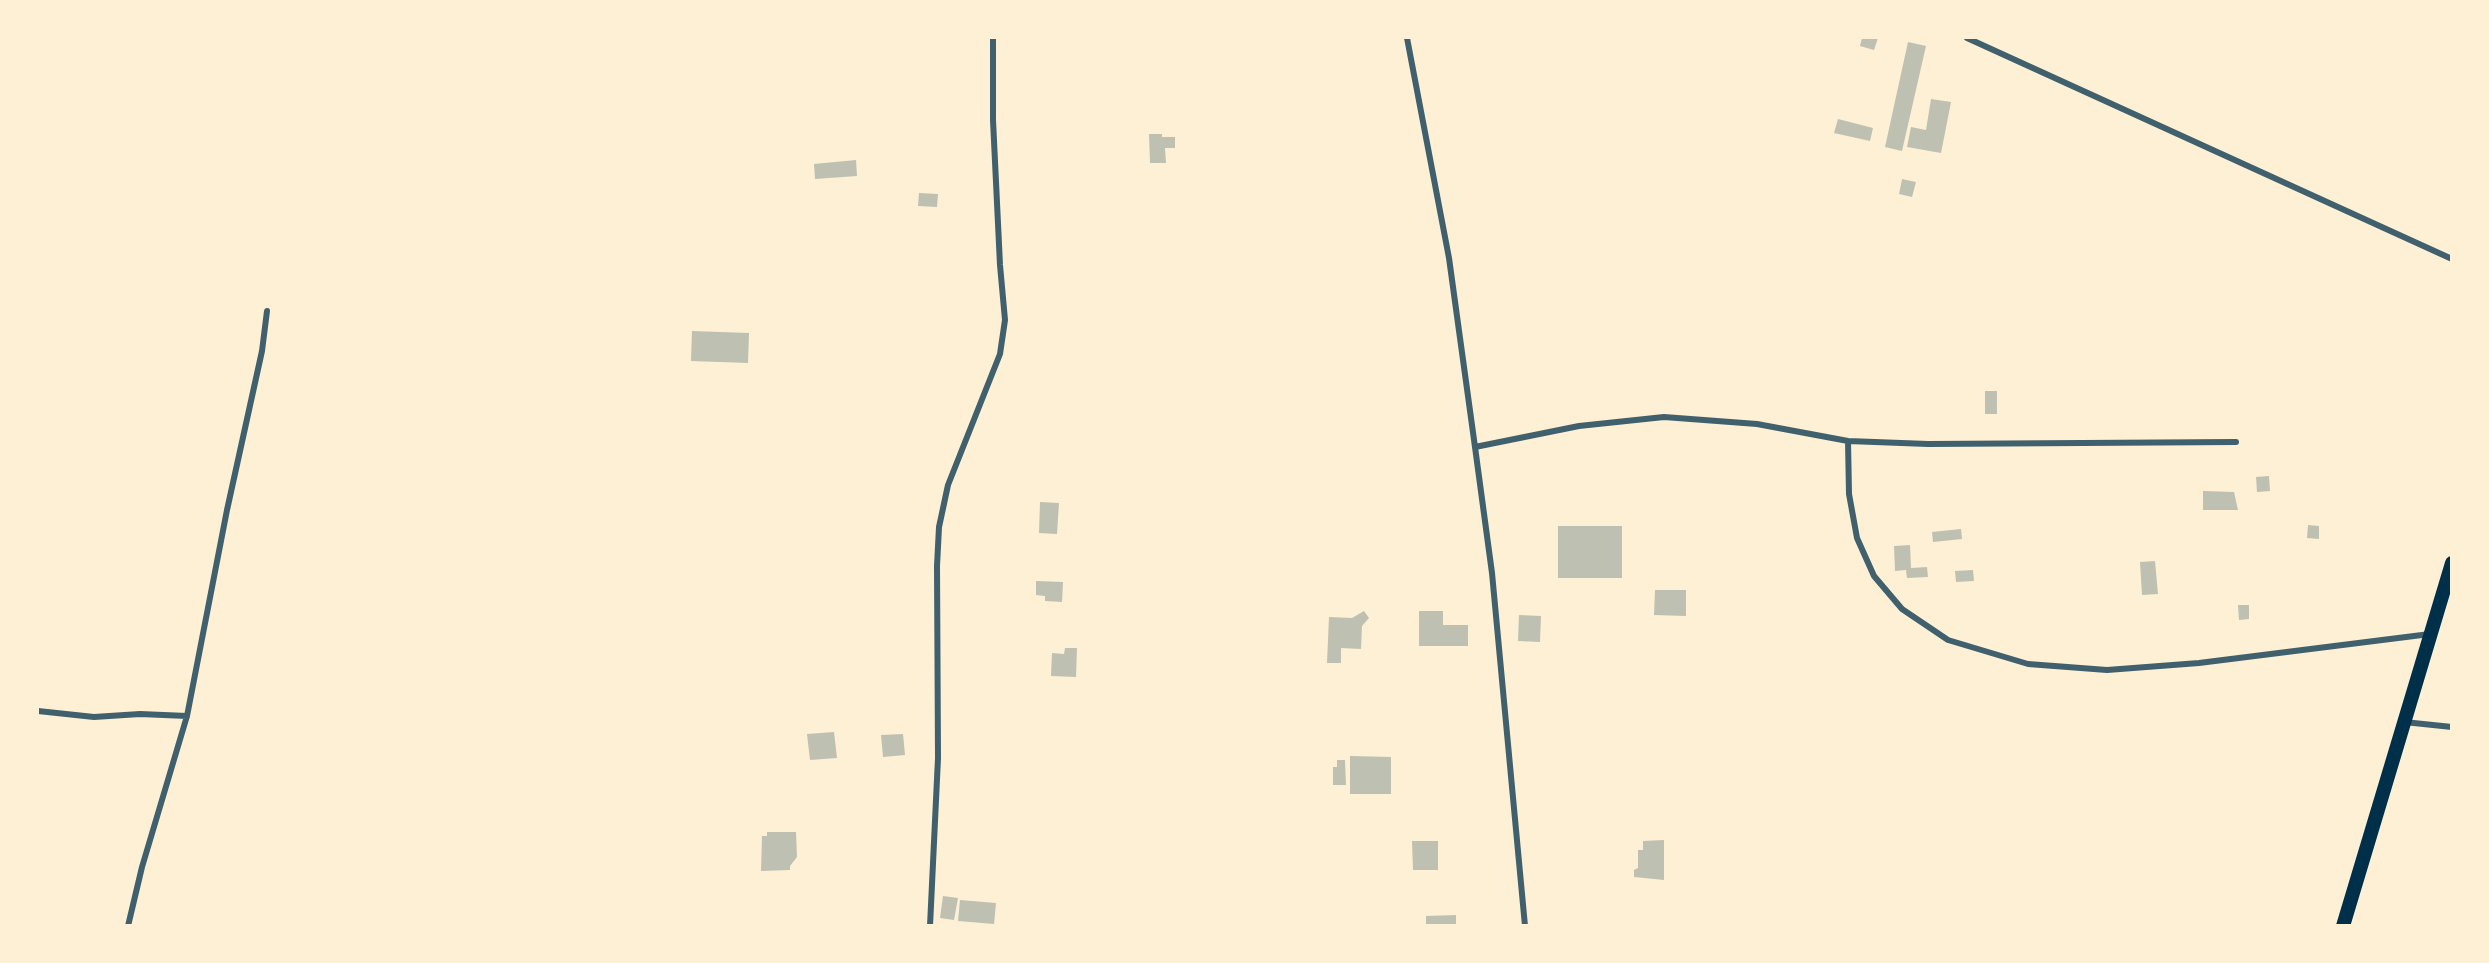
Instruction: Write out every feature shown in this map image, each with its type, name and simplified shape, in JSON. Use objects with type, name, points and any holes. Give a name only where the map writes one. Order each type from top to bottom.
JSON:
[{"type":"highway","points":[[2343,926],[2451,563]]},
{"type":"street","points":[[930,926],[938,758],[937,566],[939,527],[948,485],[1000,354],[1005,320],[993,120],[993,38]]},
{"type":"street","points":[[1407,38],[1449,258],[1475,447],[1493,584],[1525,926]]},
{"type":"street","points":[[1967,38],[2451,259]]},
{"type":"street","points":[[128,926],[142,867],[187,716],[227,510],[262,351],[267,310]]},
{"type":"street","points":[[1475,447],[1579,426],[1665,417],[1757,424],[1848,441],[1928,444],[2236,442]]},
{"type":"street","points":[[1848,441],[1851,505],[1857,538],[1874,576],[1902,609],[1948,640],[2028,664],[2107,670],[2199,663],[2430,634]]},
{"type":"street","points":[[38,711],[94,717],[140,714],[187,716]]},
{"type":"street","points":[[2404,722],[2451,727]]},
{"type":"building","points":[[1862,38],[1878,38],[1874,50],[1860,46]]},
{"type":"building","points":[[1908,42],[1926,46],[1902,151],[1885,147]]},
{"type":"building","points":[[1931,99],[1951,102],[1941,153],[1907,147],[1911,127],[1926,130]]},
{"type":"building","points":[[1838,119],[1873,128],[1870,141],[1834,133]]},
{"type":"building","points":[[1149,134],[1175,137],[1175,148],[1165,148],[1166,163],[1150,163]]},
{"type":"building","points":[[856,160],[857,176],[815,179],[814,164]]},
{"type":"building","points":[[1902,179],[1916,182],[1912,197],[1899,194]]},
{"type":"building","points":[[919,193],[938,194],[937,207],[918,206]]},
{"type":"building","points":[[692,331],[749,333],[748,363],[691,361]]},
{"type":"building","points":[[1985,391],[1997,391],[1997,414],[1985,414]]},
{"type":"building","points":[[2269,476],[2270,491],[2257,492],[2256,477]]},
{"type":"building","points":[[2203,491],[2234,492],[2238,510],[2203,510]]},
{"type":"building","points":[[1040,502],[1059,503],[1057,534],[1039,533]]},
{"type":"building","points":[[2308,525],[2319,526],[2319,539],[2307,538]]},
{"type":"building","points":[[1558,526],[1622,526],[1622,578],[1558,578]]},
{"type":"building","points":[[1961,529],[1962,539],[1933,542],[1932,532]]},
{"type":"building","points":[[1910,545],[1911,568],[1927,567],[1928,577],[1907,578],[1906,570],[1895,571],[1894,546]]},
{"type":"building","points":[[2155,561],[2158,594],[2142,595],[2140,562]]},
{"type":"building","points":[[1973,570],[1974,581],[1956,582],[1955,571]]},
{"type":"building","points":[[1036,581],[1063,582],[1062,602],[1045,601],[1045,596],[1036,595]]},
{"type":"building","points":[[1655,590],[1686,590],[1686,616],[1654,615]]},
{"type":"building","points":[[2238,605],[2249,605],[2249,619],[2239,620]]},
{"type":"building","points":[[1364,611],[1369,618],[1362,626],[1361,649],[1341,648],[1341,663],[1327,663],[1329,617],[1352,618]]},
{"type":"building","points":[[1419,611],[1443,611],[1443,625],[1468,625],[1468,646],[1419,646]]},
{"type":"building","points":[[1519,615],[1541,616],[1540,642],[1518,641]]},
{"type":"building","points":[[1065,648],[1077,648],[1076,677],[1051,676],[1052,653],[1064,654]]},
{"type":"building","points":[[834,732],[837,758],[810,760],[807,734]]},
{"type":"building","points":[[903,734],[905,755],[883,757],[881,735]]},
{"type":"building","points":[[1350,756],[1391,757],[1391,794],[1350,794]]},
{"type":"building","points":[[1337,760],[1345,760],[1346,785],[1333,785],[1333,767],[1337,767]]},
{"type":"building","points":[[767,832],[796,832],[797,857],[790,866],[790,870],[761,871],[762,836],[767,836]]},
{"type":"building","points":[[1664,840],[1664,880],[1634,877],[1634,870],[1638,868],[1638,850],[1643,850],[1643,841]]},
{"type":"building","points":[[1412,841],[1438,841],[1438,870],[1413,870]]},
{"type":"building","points":[[943,896],[958,898],[954,920],[940,918]]},
{"type":"building","points":[[960,900],[996,903],[994,924],[958,921]]},
{"type":"building","points":[[1456,915],[1456,926],[1426,926],[1426,916]]}]
